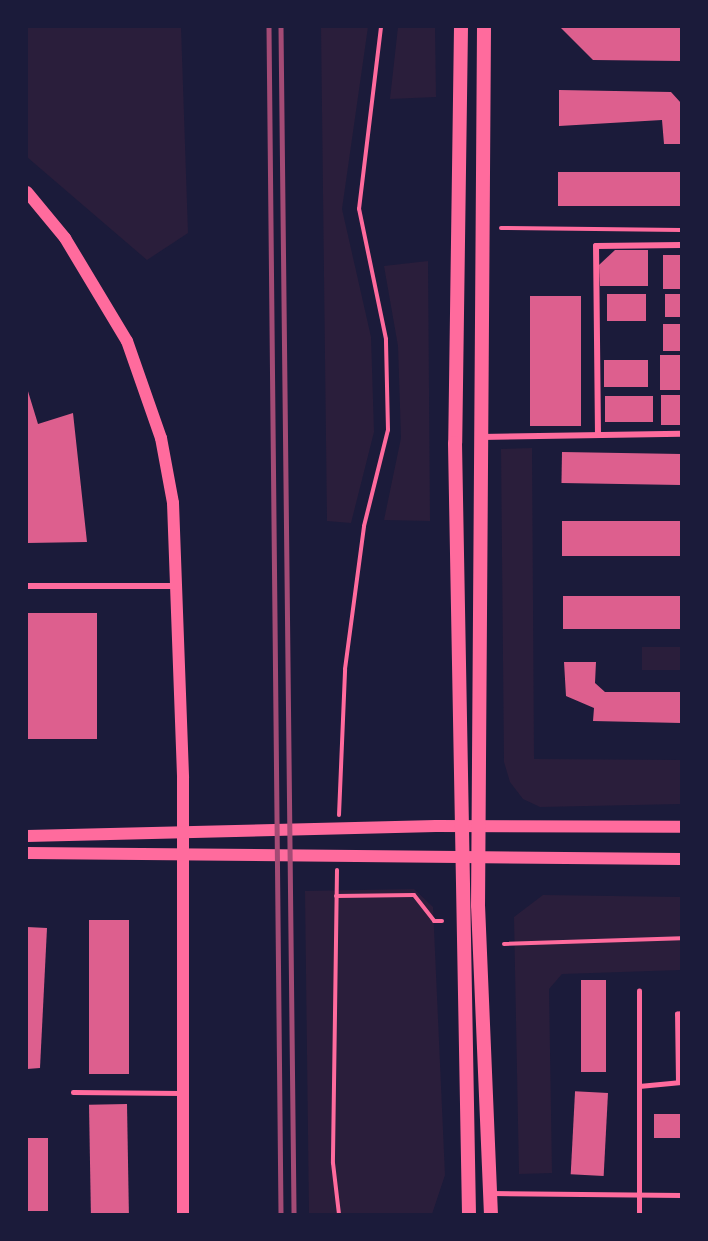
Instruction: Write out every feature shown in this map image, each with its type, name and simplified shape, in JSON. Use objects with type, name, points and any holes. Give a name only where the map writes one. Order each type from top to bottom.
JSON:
[{"type":"main road","points":[[460,27],[455,443],[469,1214]]},
{"type":"main road","points":[[484,27],[479,437],[479,861],[491,1214]]},
{"type":"main road","points":[[27,192],[99,288],[146,390],[173,503],[177,586],[183,1214]]},
{"type":"main road","points":[[27,836],[463,826],[681,827]]},
{"type":"main road","points":[[27,853],[411,855],[479,861],[681,859]]},
{"type":"street","points":[[598,435],[596,246],[681,245]]},
{"type":"street","points":[[479,437],[681,434]]},
{"type":"street","points":[[27,586],[177,586]]},
{"type":"lane","points":[[639,991],[639,1214]]},
{"type":"lane","points":[[639,1086],[680,1082],[681,1013]]},
{"type":"lane","points":[[73,1092],[183,1094]]},
{"type":"lane","points":[[490,1193],[681,1195]]},
{"type":"path","points":[[339,822],[345,669],[364,526],[388,430],[386,339],[359,209],[381,27]]},
{"type":"path","points":[[501,228],[681,230]]},
{"type":"path","points":[[338,857],[333,1163],[339,1214]]},
{"type":"path","points":[[336,896],[414,895],[434,921],[441,921]]},
{"type":"path","points":[[504,944],[681,938]]},
{"type":"shaded area","points":[[27,27],[181,27],[188,233],[147,260],[27,157]]},
{"type":"shaded area","points":[[321,27],[368,27],[342,209],[371,337],[374,432],[351,523],[327,521]]},
{"type":"shaded area","points":[[398,27],[435,27],[436,97],[390,99]]},
{"type":"shaded area","points":[[428,261],[430,521],[384,520],[401,438],[398,346],[384,266]]},
{"type":"shaded area","points":[[532,448],[534,759],[681,760],[681,804],[540,807],[523,799],[510,782],[504,762],[501,449]]},
{"type":"shaded area","points":[[642,647],[681,647],[681,670],[642,670]]},
{"type":"shaded area","points":[[414,889],[433,907],[445,1175],[432,1214],[309,1214],[305,891]]},
{"type":"shaded area","points":[[543,895],[681,897],[681,970],[562,974],[549,989],[552,1173],[519,1174],[514,917]]},
{"type":"building","points":[[560,27],[681,27],[681,61],[593,60]]},
{"type":"building","points":[[559,90],[671,92],[681,103],[681,144],[664,144],[662,120],[559,126]]},
{"type":"building","points":[[558,172],[681,172],[681,206],[558,206]]},
{"type":"building","points":[[615,250],[648,250],[648,286],[600,286],[599,265]]},
{"type":"building","points":[[663,255],[681,255],[681,289],[663,289]]},
{"type":"building","points":[[607,294],[646,294],[646,321],[607,321]]},
{"type":"building","points":[[665,294],[681,294],[681,317],[665,317]]},
{"type":"building","points":[[530,296],[581,296],[581,426],[530,426]]},
{"type":"building","points":[[663,324],[681,324],[681,351],[663,351]]},
{"type":"building","points":[[660,355],[681,355],[681,390],[660,390]]},
{"type":"building","points":[[604,360],[648,360],[648,387],[604,387]]},
{"type":"building","points":[[27,388],[38,424],[73,413],[87,542],[27,543]]},
{"type":"building","points":[[661,395],[681,395],[681,425],[661,425]]},
{"type":"building","points":[[605,396],[653,396],[653,422],[605,422]]},
{"type":"building","points":[[562,452],[681,454],[680,485],[561,483]]},
{"type":"building","points":[[562,521],[681,521],[681,556],[562,556]]},
{"type":"building","points":[[563,596],[681,596],[681,629],[563,629]]},
{"type":"building","points":[[27,613],[97,613],[97,739],[27,739]]},
{"type":"building","points":[[564,662],[596,662],[595,683],[605,692],[681,692],[681,723],[593,721],[594,708],[566,696]]},
{"type":"building","points":[[89,920],[129,920],[129,1074],[89,1074]]},
{"type":"building","points":[[27,927],[47,928],[40,1068],[27,1069]]},
{"type":"building","points":[[581,980],[606,980],[606,1072],[581,1072]]},
{"type":"building","points":[[575,1091],[608,1093],[604,1176],[571,1174]]},
{"type":"building","points":[[127,1104],[129,1214],[91,1214],[89,1105]]},
{"type":"building","points":[[654,1114],[681,1114],[681,1138],[654,1138]]},
{"type":"building","points":[[27,1138],[48,1138],[48,1211],[27,1211]]},
{"type":"railway","points":[[269,27],[281,1214]]},
{"type":"railway","points":[[281,27],[294,1214]]}]
